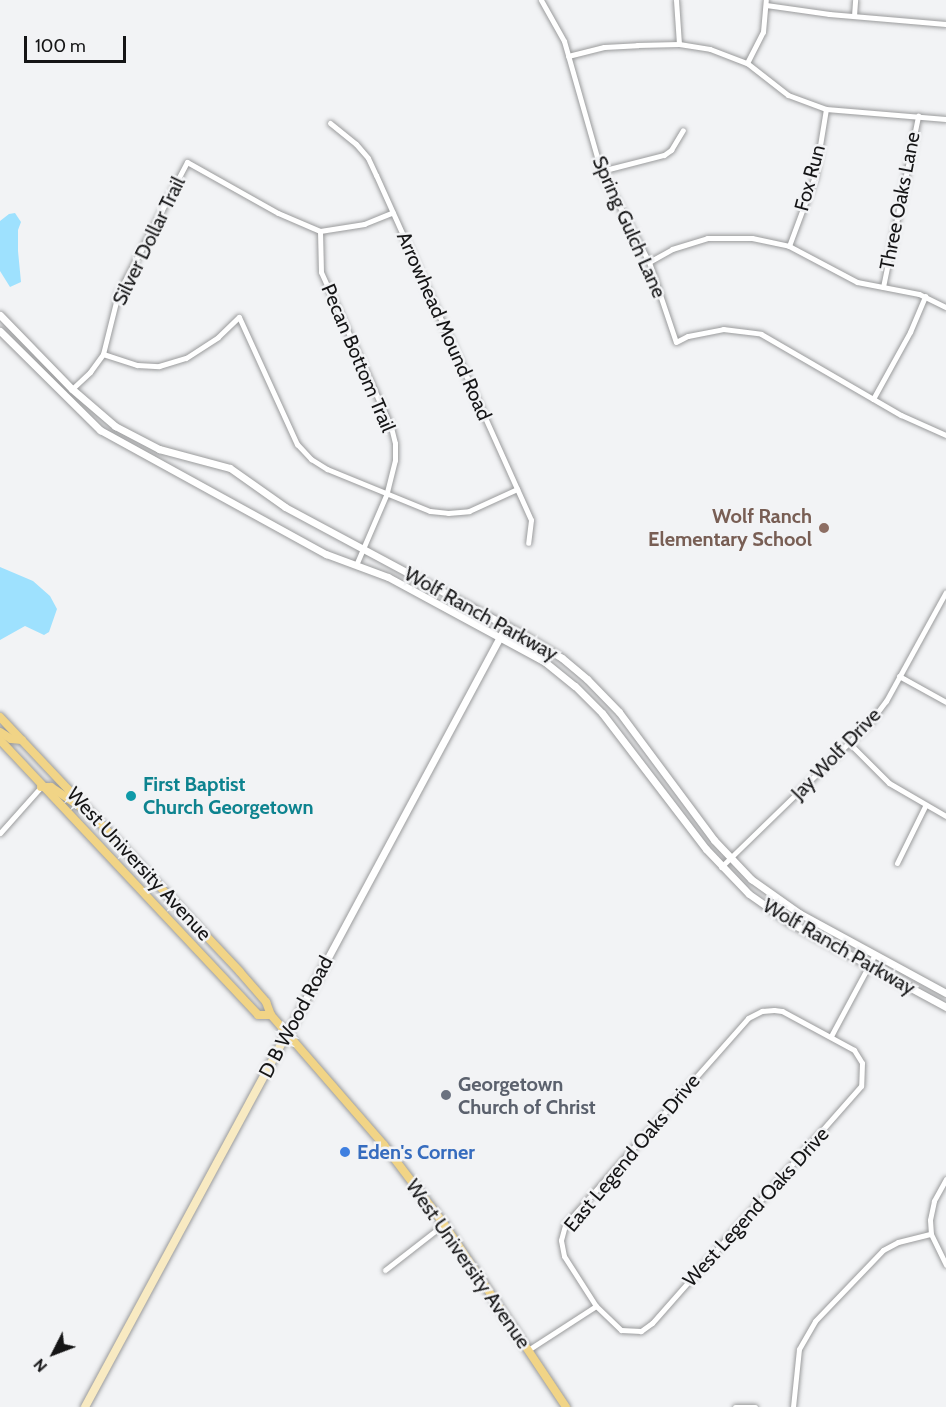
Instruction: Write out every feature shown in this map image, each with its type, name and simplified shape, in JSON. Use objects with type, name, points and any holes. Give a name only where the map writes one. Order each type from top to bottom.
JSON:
[{"type":"main road","name":"West University Avenue","points":[[0,717],[240,972],[266,1002],[271,1015],[371,1129],[444,1224],[566,1407]]},
{"type":"main road","points":[[0,732],[11,739],[22,740]]},
{"type":"main road","name":"West University Avenue","points":[[0,740],[41,787],[258,1015],[271,1015]]},
{"type":"main road","points":[[41,787],[51,787],[92,814]]},
{"type":"main road","name":"D B Wood Road","points":[[85,1407],[287,1034]]},
{"type":"street","name":"Spring Gulch Lane","points":[[541,0],[557,27],[568,56],[601,171],[649,262],[676,342],[688,336],[723,329],[761,334],[901,415],[946,435]]},
{"type":"street","points":[[676,0],[679,44]]},
{"type":"street","points":[[854,16],[855,0]]},
{"type":"street","points":[[747,63],[763,32],[766,3],[854,16],[946,24]]},
{"type":"street","points":[[568,56],[604,47],[679,44],[724,52],[747,63],[788,95],[826,109],[946,119]]},
{"type":"street","name":"Fox Run","points":[[789,246],[815,176],[826,109]]},
{"type":"street","name":"Three Oaks Lane","points":[[883,287],[918,116]]},
{"type":"street","name":"Arrowhead Mound Road","points":[[330,123],[368,158],[531,520],[528,543]]},
{"type":"street","points":[[601,171],[664,155],[671,150],[683,130]]},
{"type":"street","name":"Silver Dollar Trail","points":[[72,389],[90,372],[103,354],[118,294],[187,162],[278,213],[320,231]]},
{"type":"street","points":[[320,231],[364,224],[393,212]]},
{"type":"street","name":"Pecan Bottom Trail","points":[[320,231],[321,272],[391,427],[395,460],[387,493],[356,566]]},
{"type":"street","points":[[649,262],[672,249],[707,238],[745,238],[789,246],[843,276],[925,296],[946,308]]},
{"type":"street","points":[[873,399],[910,332],[925,296]]},
{"type":"street","name":"Wolf Ranch Parkway","points":[[0,315],[72,389],[114,426],[159,449],[230,468],[285,507],[506,625],[562,658],[604,696],[730,858],[781,901],[946,993]]},
{"type":"street","points":[[103,354],[137,365],[159,366],[186,358],[218,337],[239,317],[297,444],[311,459],[327,469],[430,512],[469,511],[518,489]]},
{"type":"street","name":"Wolf Ranch Parkway","points":[[0,331],[65,397],[106,434],[326,554],[388,577],[501,636],[555,670],[594,704],[721,867],[749,894],[779,916],[946,1007]]},
{"type":"street","points":[[65,397],[72,389]]},
{"type":"street","name":"Jay Wolf Drive","points":[[721,867],[850,744],[881,708],[946,594]]},
{"type":"street","name":"D B Wood Road","points":[[287,1034],[506,625]]},
{"type":"street","points":[[899,676],[946,702]]},
{"type":"street","points":[[850,744],[890,783],[925,806],[946,816]]},
{"type":"street","points":[[0,832],[41,787]]},
{"type":"street","points":[[897,863],[925,806]]},
{"type":"street","points":[[831,1036],[875,954]]},
{"type":"street","name":"East Legend Oaks Drive","points":[[596,1306],[561,1248],[561,1236],[567,1222],[748,1018],[762,1011],[782,1011],[831,1036]]},
{"type":"street","name":"West Legend Oaks Drive","points":[[596,1306],[621,1330],[635,1333],[652,1323],[857,1093],[863,1078],[862,1063],[854,1050],[831,1036]]},
{"type":"street","points":[[946,1179],[934,1201],[931,1234],[946,1265]]},
{"type":"street","points":[[385,1270],[444,1224]]},
{"type":"street","points":[[793,1407],[799,1349],[814,1320],[883,1250],[898,1242],[931,1234]]},
{"type":"street","points":[[528,1350],[596,1306]]},
{"type":"street","points":[[735,1407],[755,1407]]},
{"type":"water","points":[[15,213],[21,222],[18,230],[18,251],[21,282],[10,287],[0,271],[0,221],[9,214]]},
{"type":"water","points":[[0,567],[33,581],[50,596],[57,609],[49,632],[44,635],[25,626],[0,640]]},
{"type":"place","name":"Wolf Ranch Elementary School","points":[[824,528]]},
{"type":"place","name":"First Baptist Church Georgetown","points":[[131,796]]},
{"type":"place","name":"Georgetown Church of Christ","points":[[446,1095]]},
{"type":"place","name":"Eden's Corner","points":[[345,1152]]}]
